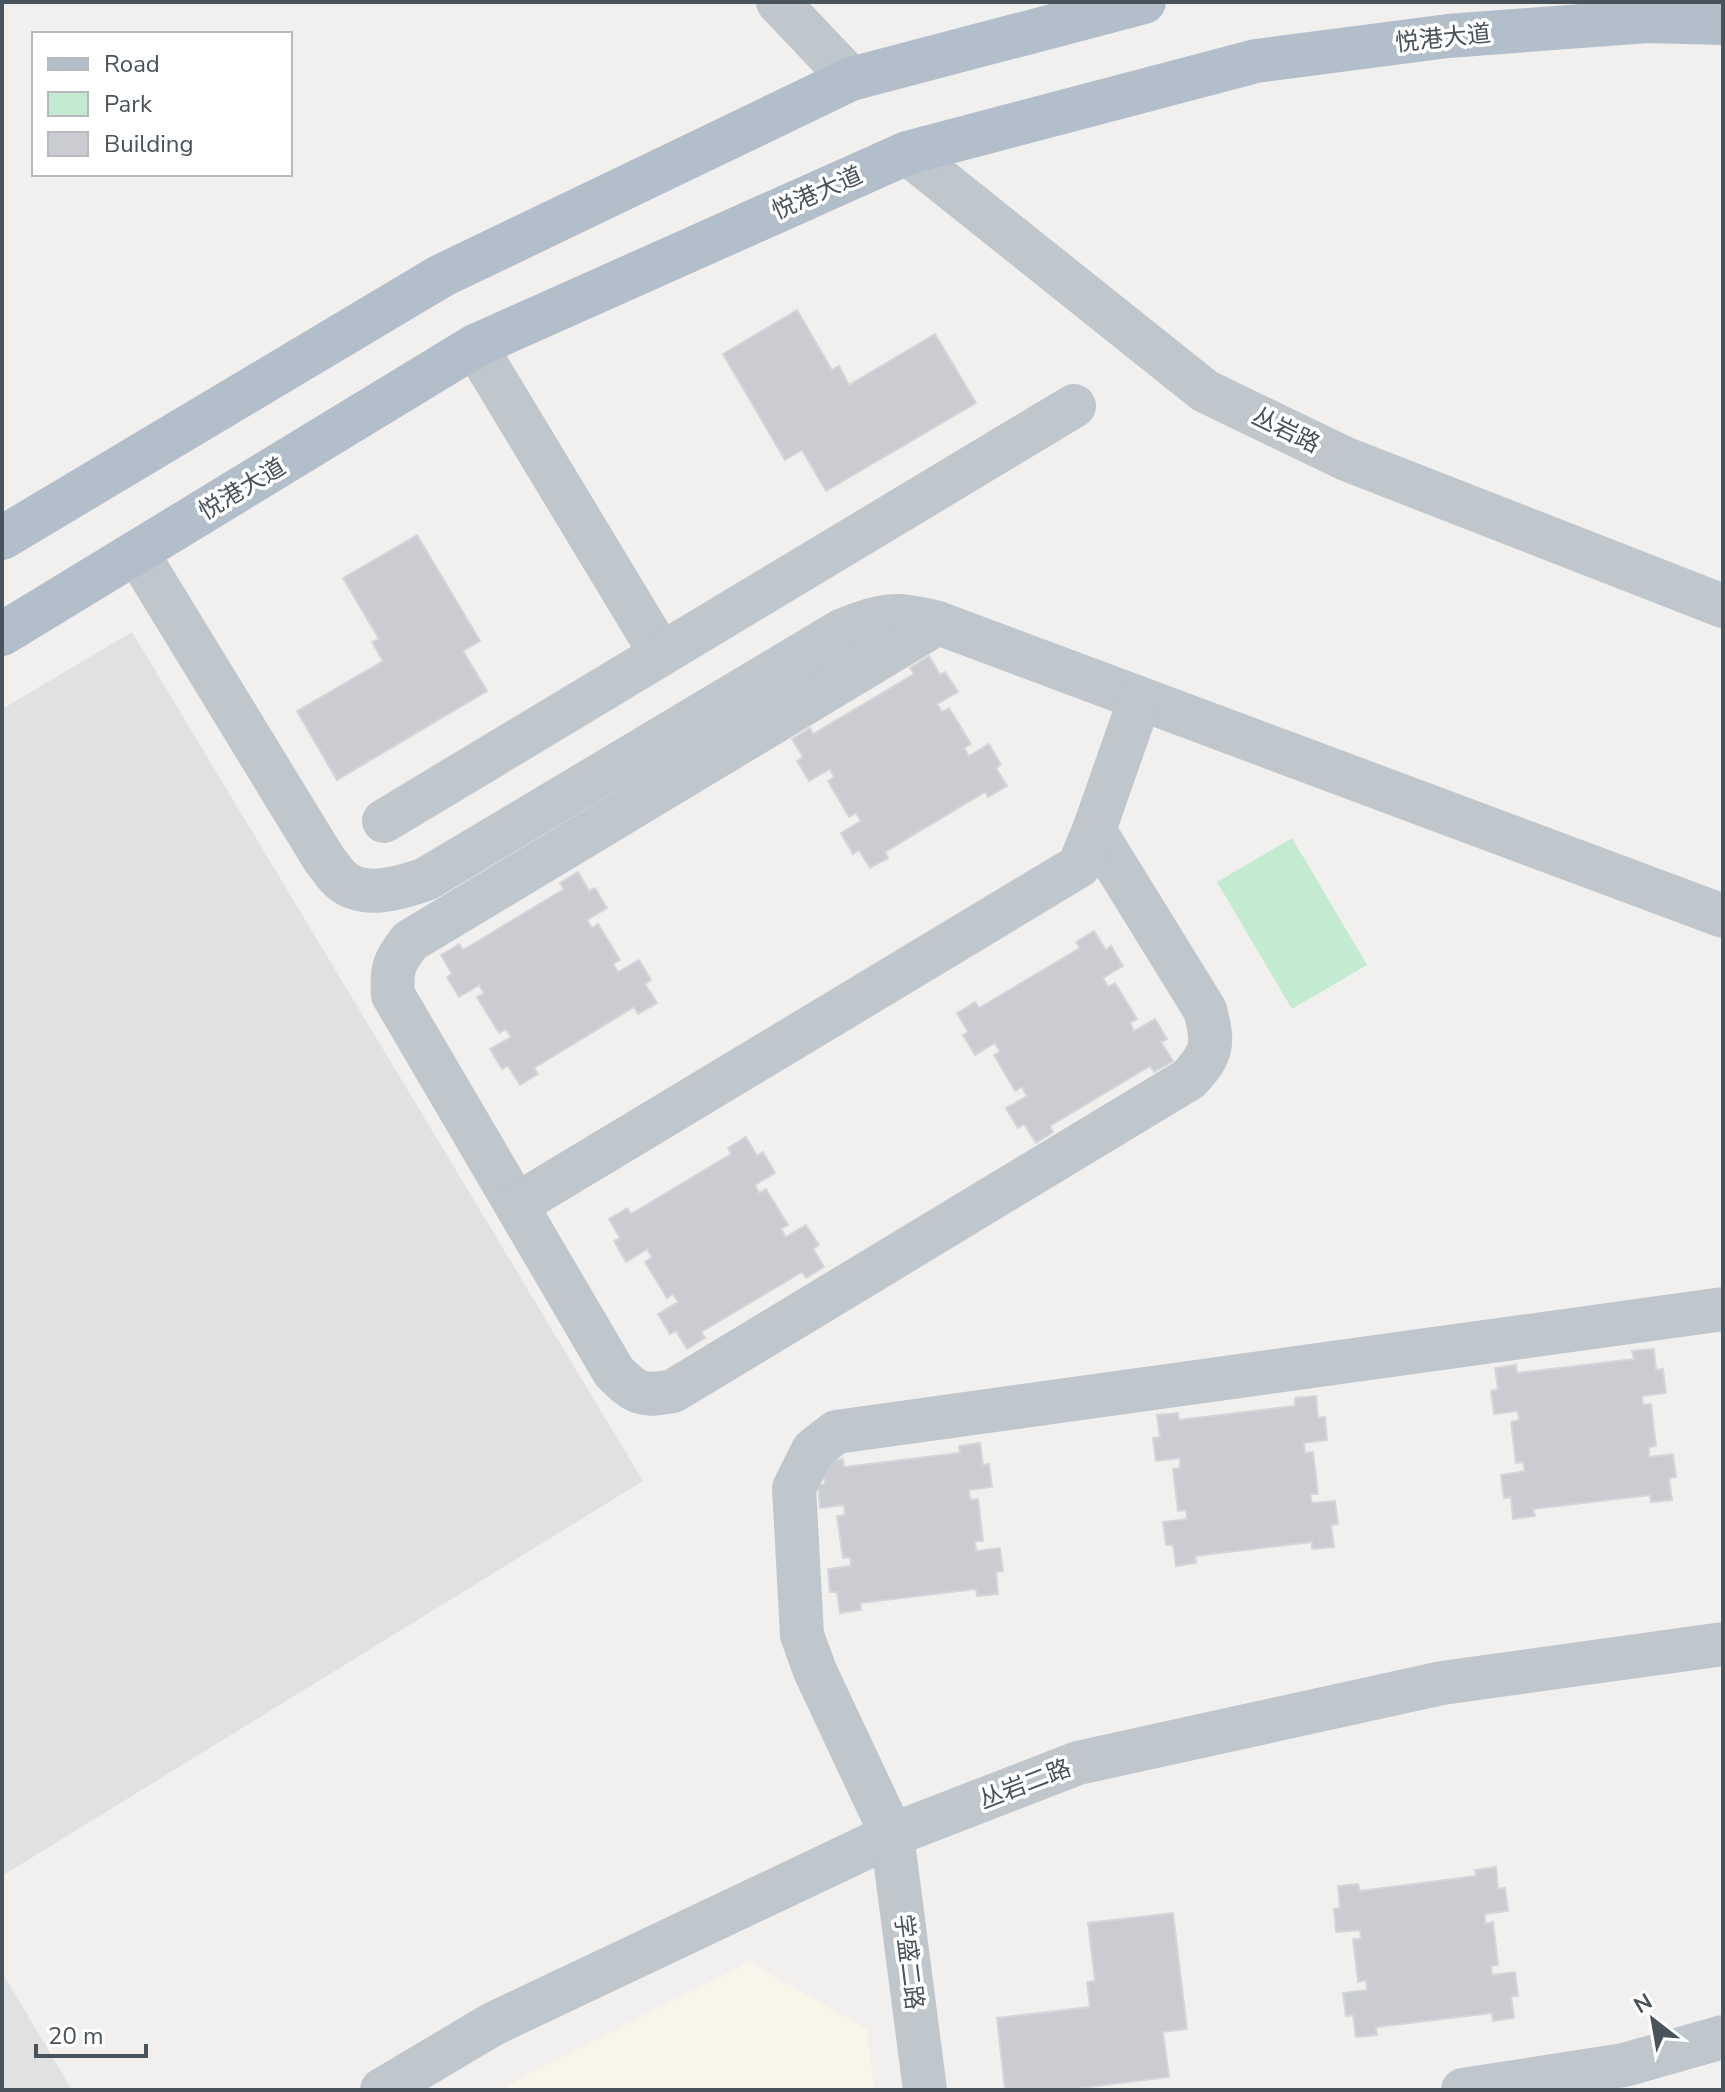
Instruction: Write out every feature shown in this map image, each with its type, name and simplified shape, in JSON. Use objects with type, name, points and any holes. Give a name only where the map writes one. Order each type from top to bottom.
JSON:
[{"type":"main road","points":[[2,538],[441,276],[851,79],[1144,2]]},
{"type":"main road","name":"悦港大道","points":[[2,634],[475,346],[907,153],[1256,61],[1448,36],[1647,21],[1723,23]]},
{"type":"street","points":[[778,2],[851,79]]},
{"type":"street","name":"丛岩路","points":[[907,153],[1205,391],[1346,459],[1723,606]]},
{"type":"street","points":[[475,346],[661,654]]},
{"type":"street","points":[[384,821],[1074,406]]},
{"type":"street","points":[[137,553],[324,859],[342,881],[366,890],[395,889],[426,879],[843,630],[877,617],[907,615],[938,623],[1723,916]]},
{"type":"street","points":[[938,623],[410,941],[398,956],[391,973],[393,995],[614,1372],[631,1389],[651,1395],[673,1391],[1189,1079],[1205,1062],[1212,1036],[1205,1010],[1096,853]]},
{"type":"street","points":[[516,1205],[1096,853],[1140,699]]},
{"type":"street","name":"学盛二路","points":[[925,2090],[892,1835],[815,1671],[802,1635],[794,1488],[813,1450],[836,1432],[1723,1309]]},
{"type":"street","name":"丛岩二路","points":[[382,2090],[493,2024],[892,1835],[1078,1763],[1442,1683],[1723,1644]]},
{"type":"street","points":[[1463,2090],[1624,2065],[1723,2037]]},
{"type":"shaded area","points":[[132,632],[643,1481],[2,1876],[2,709]]},
{"type":"shaded area","points":[[749,1962],[867,2029],[874,2090],[502,2090],[528,2074]]},
{"type":"shaded area","points":[[2,1972],[72,2090],[2,2090]]},
{"type":"green space","points":[[1292,838],[1367,965],[1292,1009],[1217,882]]},
{"type":"building","points":[[797,310],[832,370],[839,366],[849,385],[935,334],[976,403],[826,491],[802,450],[785,460],[723,354]]},
{"type":"building","points":[[417,535],[480,641],[463,651],[487,691],[337,780],[297,711],[383,661],[372,642],[379,639],[343,578]]},
{"type":"building","points":[[929,656],[940,675],[945,672],[958,692],[937,704],[942,712],[949,708],[971,744],[964,748],[969,756],[989,744],[1001,765],[996,768],[1007,786],[988,797],[985,792],[885,852],[888,858],[870,868],[859,850],[853,854],[841,833],[861,821],[856,813],[849,817],[828,781],[834,777],[830,769],[809,781],[797,761],[803,757],[792,739],[810,728],[813,734],[914,674],[910,668]]},
{"type":"building","points":[[578,872],[589,891],[595,888],[607,908],[587,920],[592,928],[598,924],[620,960],[613,964],[618,972],[639,960],[651,980],[645,984],[657,1003],[638,1014],[634,1007],[534,1068],[538,1074],[520,1085],[508,1066],[502,1069],[490,1049],[511,1037],[506,1029],[499,1033],[477,997],[484,993],[479,985],[459,997],[447,977],[452,974],[441,955],[459,944],[463,950],[564,889],[560,883]]},
{"type":"building","points":[[1094,931],[1106,950],[1111,946],[1123,966],[1103,978],[1108,987],[1115,983],[1137,1019],[1130,1023],[1134,1031],[1155,1019],[1167,1039],[1161,1042],[1173,1061],[1154,1072],[1150,1066],[1050,1126],[1053,1132],[1036,1143],[1024,1124],[1018,1128],[1006,1108],[1027,1096],[1022,1087],[1015,1091],[994,1055],[1000,1052],[995,1043],[975,1055],[963,1035],[968,1032],[957,1013],[975,1002],[979,1008],[1080,948],[1076,942]]},
{"type":"building","points":[[746,1137],[757,1156],[763,1152],[775,1173],[755,1185],[759,1193],[766,1189],[788,1225],[781,1229],[786,1237],[806,1225],[819,1245],[813,1249],[824,1267],[806,1278],[802,1272],[701,1332],[705,1338],[687,1349],[676,1331],[670,1334],[658,1314],[678,1302],[673,1294],[667,1298],[645,1262],[652,1257],[647,1249],[626,1262],[614,1241],[620,1238],[609,1219],[627,1208],[631,1214],[731,1154],[728,1148]]},
{"type":"building","points":[[1654,1349],[1656,1370],[1663,1369],[1666,1393],[1642,1396],[1643,1405],[1651,1404],[1656,1446],[1649,1447],[1649,1457],[1673,1454],[1676,1477],[1669,1478],[1672,1500],[1651,1502],[1650,1495],[1533,1509],[1535,1516],[1513,1519],[1511,1497],[1504,1498],[1501,1475],[1525,1471],[1523,1462],[1516,1463],[1511,1422],[1519,1420],[1518,1411],[1494,1414],[1491,1391],[1498,1389],[1495,1368],[1516,1365],[1517,1373],[1634,1359],[1632,1351]]},
{"type":"building","points":[[1316,1396],[1318,1418],[1325,1417],[1327,1440],[1304,1443],[1305,1453],[1313,1452],[1318,1494],[1310,1494],[1312,1503],[1335,1501],[1338,1524],[1331,1525],[1334,1547],[1312,1549],[1312,1542],[1195,1556],[1196,1563],[1176,1566],[1173,1545],[1166,1545],[1163,1522],[1187,1519],[1186,1510],[1178,1511],[1173,1469],[1180,1468],[1180,1458],[1156,1461],[1153,1438],[1160,1437],[1157,1415],[1178,1413],[1179,1420],[1295,1406],[1295,1398]]},
{"type":"building","points":[[980,1443],[983,1465],[989,1464],[992,1487],[969,1490],[970,1500],[978,1499],[983,1541],[975,1541],[976,1551],[1000,1548],[1003,1571],[996,1572],[998,1594],[977,1596],[976,1589],[860,1603],[861,1610],[840,1613],[837,1592],[830,1592],[828,1569],[851,1566],[850,1557],[843,1558],[837,1516],[845,1515],[844,1505],[820,1508],[818,1485],[825,1484],[822,1462],[843,1459],[844,1467],[960,1453],[959,1446]]},
{"type":"building","points":[[1496,1867],[1498,1889],[1505,1888],[1508,1911],[1485,1914],[1485,1924],[1493,1922],[1498,1965],[1491,1966],[1492,1975],[1515,1972],[1518,1996],[1511,1996],[1514,2018],[1493,2021],[1492,2013],[1376,2027],[1377,2035],[1356,2037],[1353,2015],[1346,2016],[1343,1993],[1367,1990],[1366,1980],[1358,1982],[1353,1939],[1361,1939],[1360,1930],[1336,1932],[1334,1909],[1340,1908],[1338,1886],[1358,1884],[1360,1891],[1476,1876],[1475,1870]]},
{"type":"building","points":[[1173,1913],[1187,2029],[1163,2032],[1169,2077],[1065,2090],[1005,2090],[997,2018],[1090,2007],[1087,1982],[1095,1981],[1088,1923]]}]
